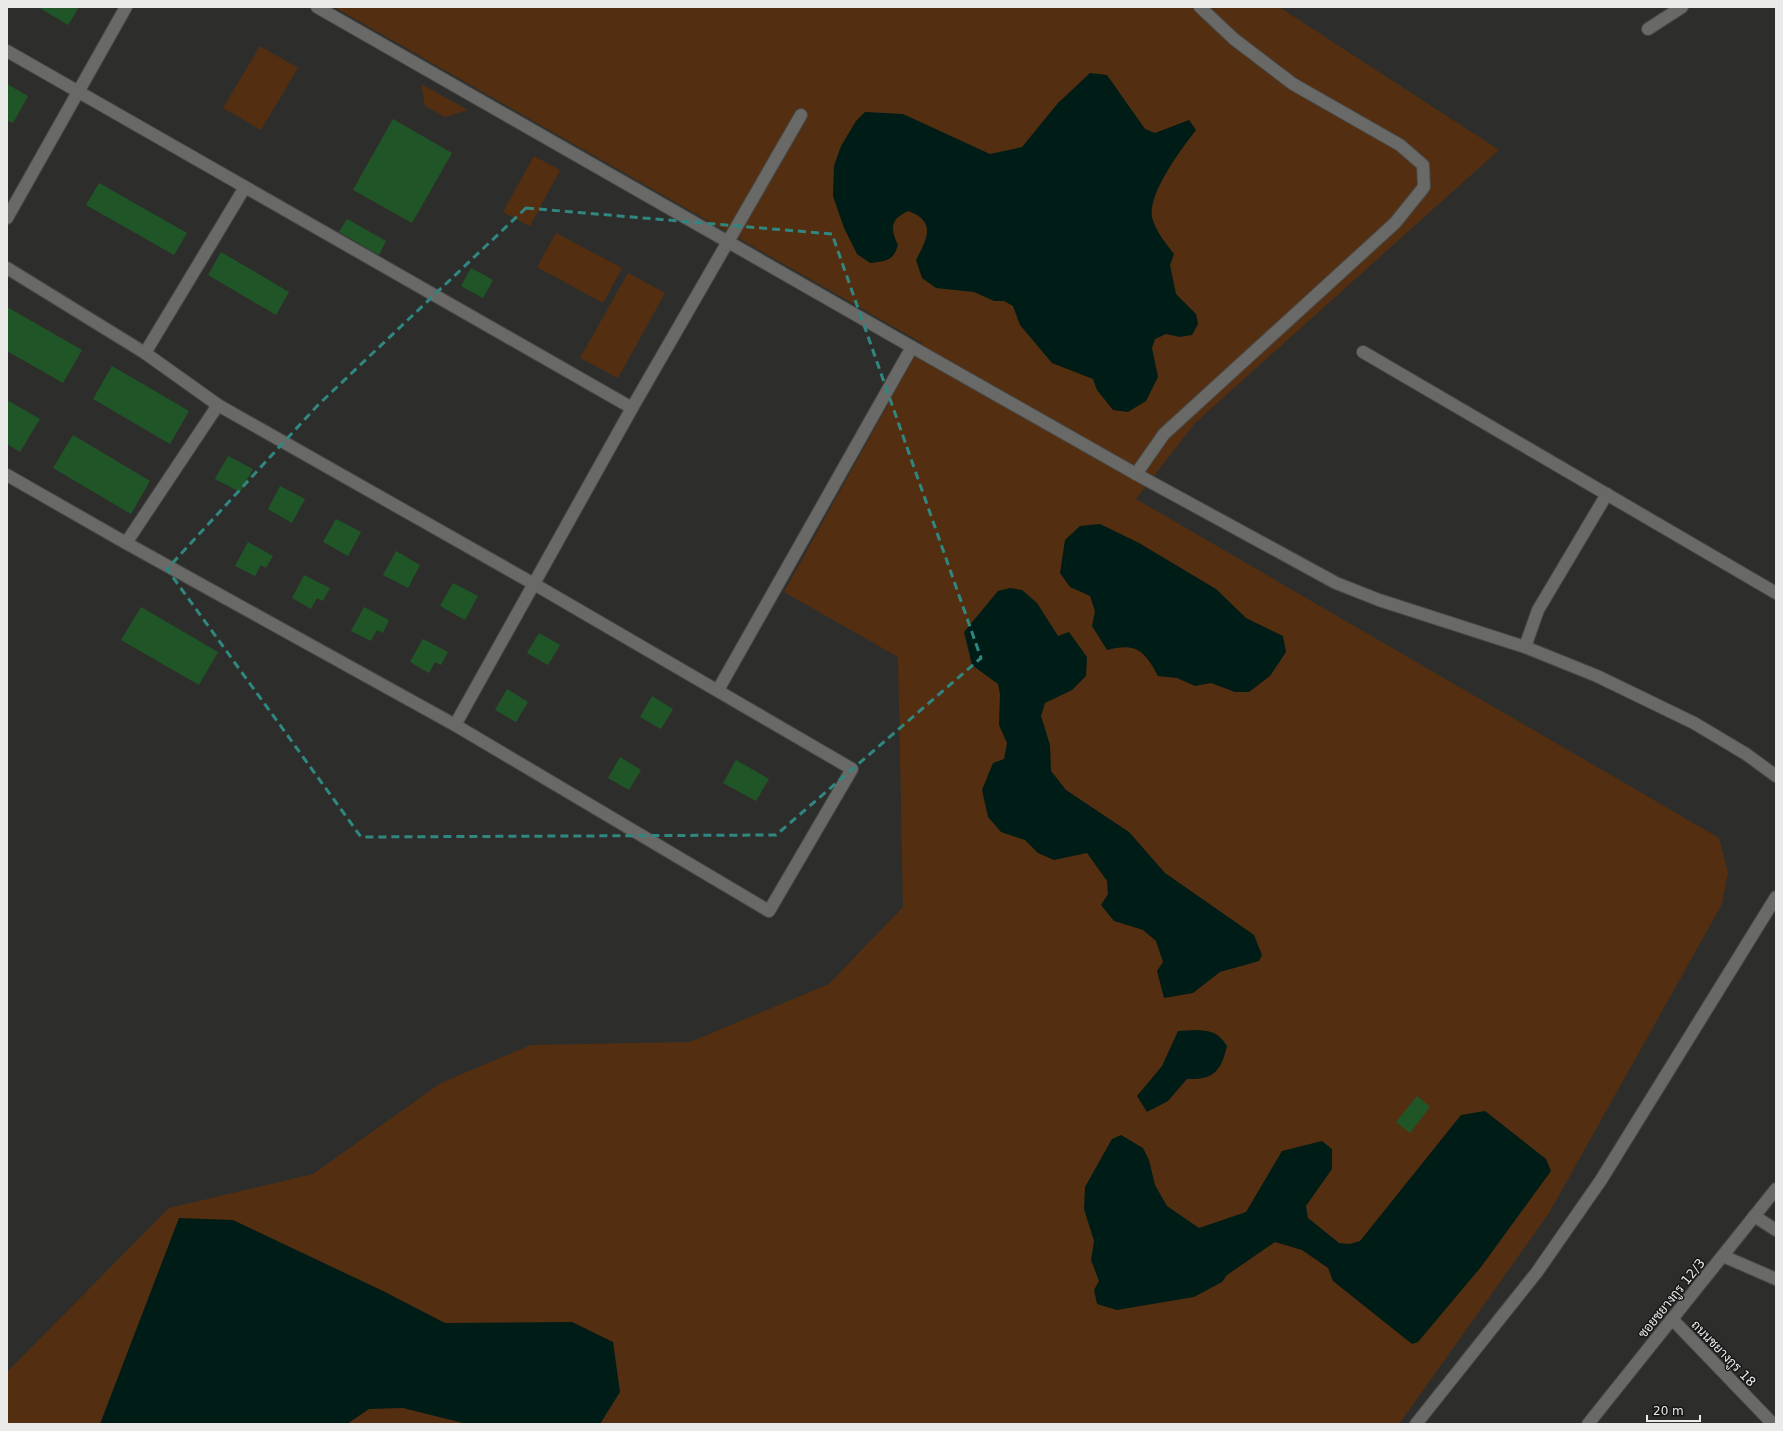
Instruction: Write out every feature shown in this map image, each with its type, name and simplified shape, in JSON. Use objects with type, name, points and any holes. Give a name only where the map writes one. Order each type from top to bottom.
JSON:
[{"type":"street","points":[[7,218],[126,7]]},
{"type":"street","points":[[317,7],[1136,474],[1336,583],[1379,600],[1525,647],[1596,676],[1694,723],[1746,754],[1776,776]]},
{"type":"street","points":[[1136,474],[1164,434],[1395,223],[1424,187],[1423,165],[1400,145],[1293,84],[1234,39],[1200,7]]},
{"type":"street","points":[[1648,29],[1682,7]]},
{"type":"street","points":[[7,51],[632,408]]},
{"type":"street","points":[[455,725],[632,408],[801,116]]},
{"type":"street","points":[[144,353],[245,187]]},
{"type":"street","points":[[7,268],[144,353],[218,405],[534,584],[852,769],[768,911],[455,725],[126,543],[7,475]]},
{"type":"street","points":[[718,690],[912,347]]},
{"type":"street","points":[[1363,352],[1776,593]]},
{"type":"street","points":[[126,543],[218,405]]},
{"type":"street","points":[[1525,647],[1538,610],[1607,494]]},
{"type":"street","points":[[1416,1424],[1536,1272],[1601,1180],[1776,897]]},
{"type":"street","name":"ซอยชยางกูร 12/3","points":[[1588,1424],[1776,1189]]},
{"type":"street","points":[[1754,1216],[1776,1230]]},
{"type":"street","points":[[1722,1256],[1776,1279]]},
{"type":"street","name":"ถนนชยางกูร 18","points":[[1672,1319],[1773,1424]]},
{"type":"highlighted area","points":[[526,208],[832,234],[981,658],[776,835],[361,837],[167,569],[318,405]]},
{"type":"shaded area","points":[[334,7],[1279,7],[1499,150],[1195,423],[1136,499],[1719,838],[1728,873],[1722,904],[1549,1213],[1399,1424],[7,1424],[7,1372],[169,1208],[313,1174],[441,1083],[531,1045],[690,1042],[829,984],[903,907],[898,657],[784,592],[922,343]]},
{"type":"shaded area","points":[[260,46],[298,68],[261,130],[223,108]]},
{"type":"shaded area","points":[[1090,73],[1107,75],[1145,129],[1155,133],[1189,120],[1196,130],[1167,171],[1160,184],[1152,207],[1152,217],[1158,232],[1174,254],[1170,265],[1176,294],[1196,314],[1198,324],[1192,335],[1180,337],[1166,334],[1155,339],[1152,348],[1158,377],[1146,401],[1128,412],[1113,410],[1097,390],[1093,379],[1052,363],[1020,325],[1013,306],[1004,301],[994,301],[974,292],[936,288],[922,278],[916,260],[926,238],[927,231],[923,220],[917,215],[908,211],[902,214],[895,221],[893,229],[898,245],[894,255],[888,260],[870,263],[857,254],[844,228],[833,196],[834,166],[841,146],[856,121],[865,112],[903,114],[990,154],[1022,147],[1058,103]]},
{"type":"shaded area","points":[[421,84],[468,110],[445,117],[425,106]]},
{"type":"shaded area","points":[[534,156],[560,170],[530,226],[503,212]]},
{"type":"shaded area","points":[[556,233],[622,268],[603,303],[537,267]]},
{"type":"shaded area","points":[[628,273],[665,293],[618,378],[580,358]]},
{"type":"shaded area","points":[[1100,524],[1139,543],[1216,589],[1246,618],[1283,636],[1286,652],[1270,676],[1249,692],[1235,692],[1211,683],[1195,686],[1177,678],[1158,676],[1149,660],[1144,655],[1132,648],[1125,647],[1107,650],[1092,626],[1095,611],[1090,596],[1070,587],[1060,573],[1065,540],[1080,526]]},
{"type":"shaded area","points":[[1010,588],[1022,590],[1037,603],[1058,636],[1069,632],[1087,657],[1086,676],[1072,690],[1045,703],[1041,716],[1050,745],[1051,771],[1066,790],[1129,832],[1165,873],[1254,935],[1262,955],[1259,961],[1220,972],[1193,993],[1164,998],[1157,971],[1163,962],[1156,941],[1143,930],[1114,921],[1101,905],[1108,894],[1107,881],[1087,853],[1054,860],[1038,853],[1025,840],[1001,832],[988,817],[982,790],[993,763],[1004,759],[1007,743],[999,725],[1000,694],[998,684],[972,665],[964,632],[998,591]]},
{"type":"shaded area","points":[[1178,1031],[1207,1031],[1218,1035],[1227,1046],[1219,1068],[1210,1076],[1204,1078],[1187,1079],[1168,1101],[1147,1112],[1137,1096],[1162,1066]]},
{"type":"shaded area","points":[[1485,1111],[1546,1159],[1551,1171],[1481,1267],[1418,1342],[1412,1344],[1333,1281],[1328,1268],[1302,1250],[1275,1242],[1227,1275],[1222,1282],[1194,1297],[1117,1310],[1097,1304],[1094,1290],[1099,1281],[1091,1260],[1094,1241],[1084,1209],[1085,1187],[1112,1139],[1121,1135],[1143,1148],[1149,1160],[1155,1185],[1167,1206],[1199,1228],[1246,1212],[1282,1151],[1322,1141],[1332,1149],[1332,1169],[1306,1206],[1308,1218],[1339,1243],[1350,1244],[1360,1241],[1461,1115]]},
{"type":"shaded area","points":[[179,1218],[233,1220],[383,1291],[445,1323],[572,1322],[613,1342],[620,1392],[600,1424],[467,1424],[403,1408],[369,1409],[347,1424],[100,1424]]},
{"type":"building","points":[[38,7],[75,7],[78,9],[68,25]]},
{"type":"building","points":[[7,84],[28,96],[13,123],[7,120]]},
{"type":"building","points":[[393,119],[452,153],[412,223],[353,190]]},
{"type":"building","points":[[99,183],[187,233],[174,255],[86,205]]},
{"type":"building","points":[[347,219],[386,241],[379,255],[339,232]]},
{"type":"building","points":[[221,252],[289,292],[276,315],[208,275]]},
{"type":"building","points":[[471,268],[493,280],[483,298],[461,286]]},
{"type":"building","points":[[7,307],[82,350],[63,383],[7,351]]},
{"type":"building","points":[[112,366],[189,411],[170,444],[93,399]]},
{"type":"building","points":[[7,400],[40,419],[20,452],[7,444]]},
{"type":"building","points":[[73,435],[150,481],[131,514],[53,468]]},
{"type":"building","points":[[228,456],[253,469],[240,492],[215,479]]},
{"type":"building","points":[[280,486],[305,499],[292,523],[268,509]]},
{"type":"building","points":[[336,519],[361,532],[348,556],[323,542]]},
{"type":"building","points":[[248,542],[273,556],[266,568],[261,565],[255,576],[235,566]]},
{"type":"building","points":[[396,551],[420,565],[408,588],[383,575]]},
{"type":"building","points":[[304,575],[330,588],[323,601],[317,598],[311,609],[292,598]]},
{"type":"building","points":[[453,583],[478,596],[465,620],[440,606]]},
{"type":"building","points":[[141,607],[218,652],[199,685],[121,640]]},
{"type":"building","points":[[364,607],[389,620],[383,633],[377,630],[371,641],[351,631]]},
{"type":"building","points":[[539,633],[560,645],[548,665],[527,653]]},
{"type":"building","points":[[423,639],[448,652],[441,665],[435,662],[429,673],[410,662]]},
{"type":"building","points":[[507,689],[528,702],[516,722],[495,710]]},
{"type":"building","points":[[652,696],[673,709],[661,729],[640,717]]},
{"type":"building","points":[[620,757],[641,770],[629,790],[608,778]]},
{"type":"building","points":[[736,760],[769,779],[756,801],[723,783]]},
{"type":"building","points":[[1417,1096],[1430,1107],[1410,1133],[1396,1122]]}]
